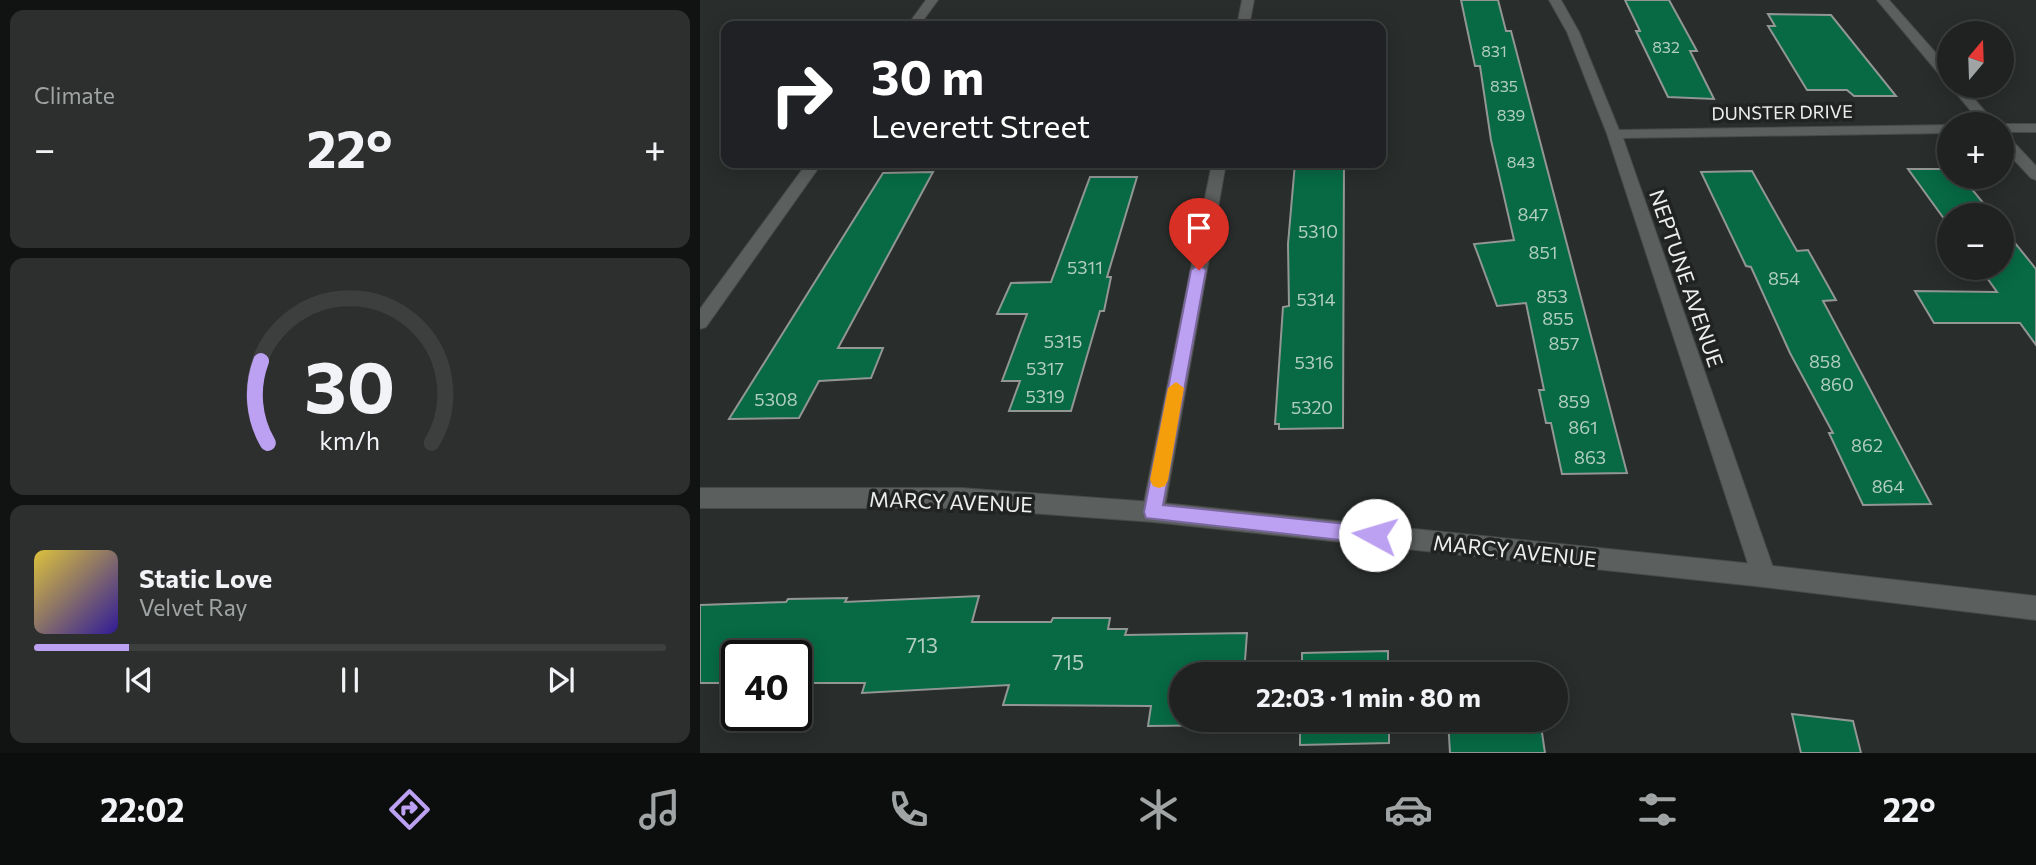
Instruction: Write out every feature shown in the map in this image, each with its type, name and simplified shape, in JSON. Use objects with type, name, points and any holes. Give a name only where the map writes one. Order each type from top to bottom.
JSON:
[{"type":"street","points":[[917,21],[932,0]]},
{"type":"street","points":[[1244,21],[1248,0]]},
{"type":"street","name":"NEPTUNE AVENUE","points":[[1555,0],[1573,32],[1614,134],[1764,576]]},
{"type":"street","points":[[1883,0],[1937,63]]},
{"type":"street","points":[[1966,98],[1979,112]]},
{"type":"street","points":[[2014,128],[2036,128]]},
{"type":"street","name":"DUNSTER DRIVE","points":[[1614,134],[1937,129]]},
{"type":"street","points":[[2014,151],[2036,176]]},
{"type":"street","points":[[700,323],[811,168]]},
{"type":"street","points":[[1153,512],[1218,168]]},
{"type":"street","name":"MARCY AVENUE","points":[[700,498],[961,498],[1153,512],[1764,576],[2036,608]]},
{"type":"building","points":[[1461,0],[1498,0],[1506,31],[1511,31],[1627,473],[1562,474],[1551,423],[1546,423],[1539,390],[1544,390],[1526,303],[1497,306],[1474,244],[1514,240],[1491,140],[1480,66],[1475,66]]},
{"type":"building","points":[[1625,0],[1669,0],[1697,51],[1690,51],[1714,99],[1668,97],[1636,31],[1640,31]]},
{"type":"building","points":[[1768,14],[1831,15],[1896,96],[1854,96],[1847,90],[1807,90],[1768,26],[1775,26]]},
{"type":"building","points":[[1295,168],[1344,168],[1343,428],[1279,429],[1279,424],[1275,424],[1283,307],[1289,306],[1288,244]]},
{"type":"building","points":[[1908,169],[1937,169],[1937,189],[1972,189],[1983,203],[1937,203],[1937,209]]},
{"type":"building","points":[[1752,171],[1797,251],[1808,250],[1836,300],[1823,301],[1931,504],[1863,505],[1829,433],[1833,433],[1790,353],[1751,267],[1746,266],[1701,172]]},
{"type":"building","points":[[933,172],[838,348],[883,348],[871,378],[819,381],[799,418],[729,419],[883,173]]},
{"type":"building","points":[[1090,177],[1137,177],[1107,277],[1111,277],[1104,311],[1100,311],[1071,411],[1009,411],[1020,381],[1002,381],[1027,314],[997,314],[1011,283],[1051,282]]},
{"type":"building","points":[[2014,242],[2036,269],[2036,345],[2020,323],[1934,323],[1915,291],[1997,292],[1988,280],[2014,280]]},
{"type":"building","points":[[979,596],[972,622],[1051,622],[1053,618],[1110,618],[1108,629],[1127,629],[1125,635],[1247,633],[1245,662],[1169,662],[1169,726],[1148,726],[1151,706],[1003,705],[1009,685],[862,693],[865,683],[812,683],[812,640],[721,640],[721,683],[700,683],[700,605],[847,598],[845,602]]},
{"type":"building","points":[[1388,651],[1388,662],[1302,662],[1302,653]]},
{"type":"building","points":[[1792,714],[1853,721],[1861,753],[1801,753]]},
{"type":"building","points":[[1300,732],[1389,732],[1389,743],[1300,745]]},
{"type":"building","points":[[1449,732],[1542,732],[1545,753],[1450,753]]},
{"type":"slow traffic","points":[[1159,480],[1176,388]]},
{"type":"route","points":[[1199,270],[1153,512],[1375,535]]}]
